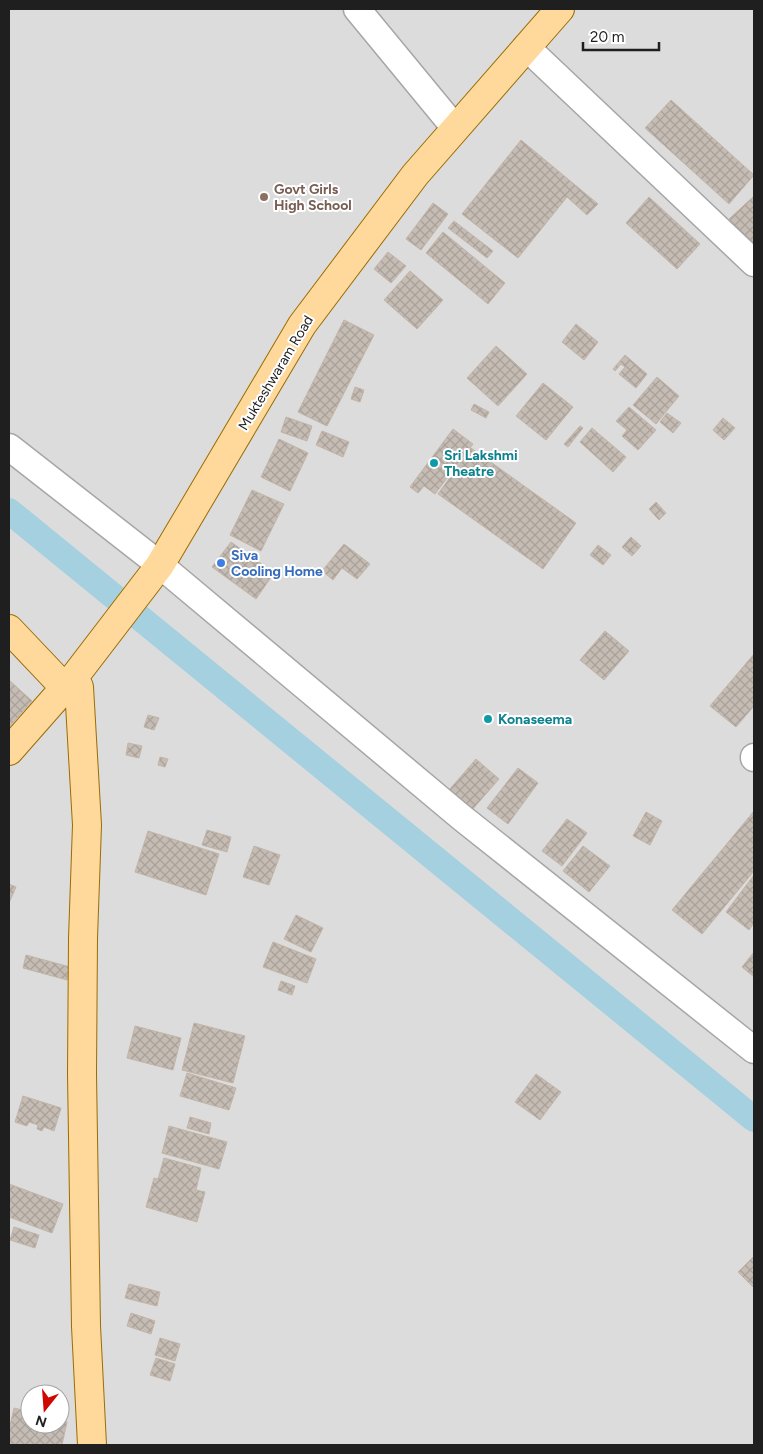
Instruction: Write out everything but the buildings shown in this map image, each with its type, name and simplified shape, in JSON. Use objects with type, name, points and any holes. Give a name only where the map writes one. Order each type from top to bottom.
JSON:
[{"type":"main road","name":"Mukteshwaram Road","points":[[9,751],[73,677],[153,573],[302,325],[415,175],[454,128],[560,9]]},
{"type":"main road","points":[[9,629],[73,677],[79,687],[87,825],[83,938],[82,1074],[86,1326],[92,1445]]},
{"type":"street","points":[[357,9],[454,128]]},
{"type":"street","points":[[526,47],[754,263]]},
{"type":"street","points":[[9,447],[153,573],[754,1050]]},
{"type":"shaded area","points":[[9,9],[754,9],[754,1445],[9,1445]]},
{"type":"waterway","points":[[9,511],[754,1119]]},
{"type":"place","name":"Govt Girls High School","points":[[264,197]]},
{"type":"place","name":"Sri Lakshmi Theatre","points":[[434,463]]},
{"type":"place","name":"Siva Cooling Home","points":[[221,563]]},
{"type":"place","name":"Konaseema","points":[[488,719]]}]
